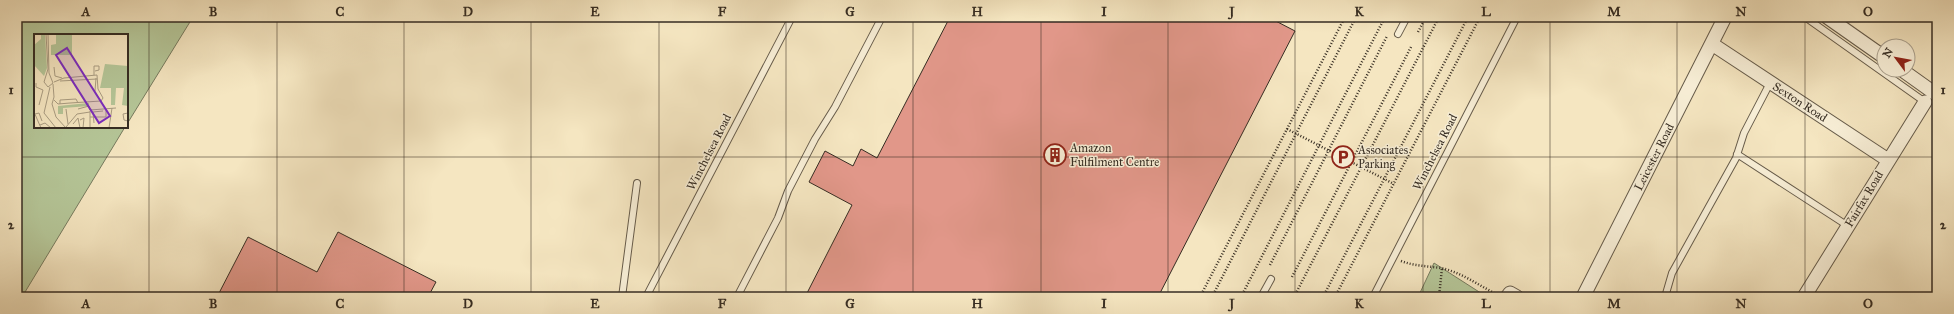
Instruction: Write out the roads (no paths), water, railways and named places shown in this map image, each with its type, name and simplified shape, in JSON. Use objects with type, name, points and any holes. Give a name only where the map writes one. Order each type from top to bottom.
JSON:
[{"type":"street","name":"Leicester Road","points":[[1583,297],[1726,17]]},
{"type":"street","points":[[1827,17],[1876,51]]},
{"type":"street","name":"Sexton Road","points":[[1712,44],[1888,160]]},
{"type":"street","points":[[1914,78],[1936,93]]},
{"type":"street","name":"Fairfax Road","points":[[1804,297],[1925,102]]},
{"type":"lane","name":"Winchelsea Road","points":[[646,297],[792,17]]},
{"type":"lane","points":[[737,297],[778,218],[791,184],[815,139],[835,107],[882,17]]},
{"type":"lane","points":[[1398,34],[1406,17]]},
{"type":"lane","name":"Winchelsea Road","points":[[1373,297],[1517,17]]},
{"type":"lane","points":[[1805,17],[1925,102]]},
{"type":"lane","points":[[1665,297],[1672,273],[1737,154],[1744,133],[1770,82]]},
{"type":"lane","points":[[1737,154],[1848,226]]},
{"type":"lane","points":[[622,297],[637,183]]},
{"type":"lane","points":[[1261,297],[1271,279]]},
{"type":"place","name":"Amazon Fulfilment Centre","points":[[1055,155]]},
{"type":"place","name":"Associates Parking","points":[[1343,157]]}]
